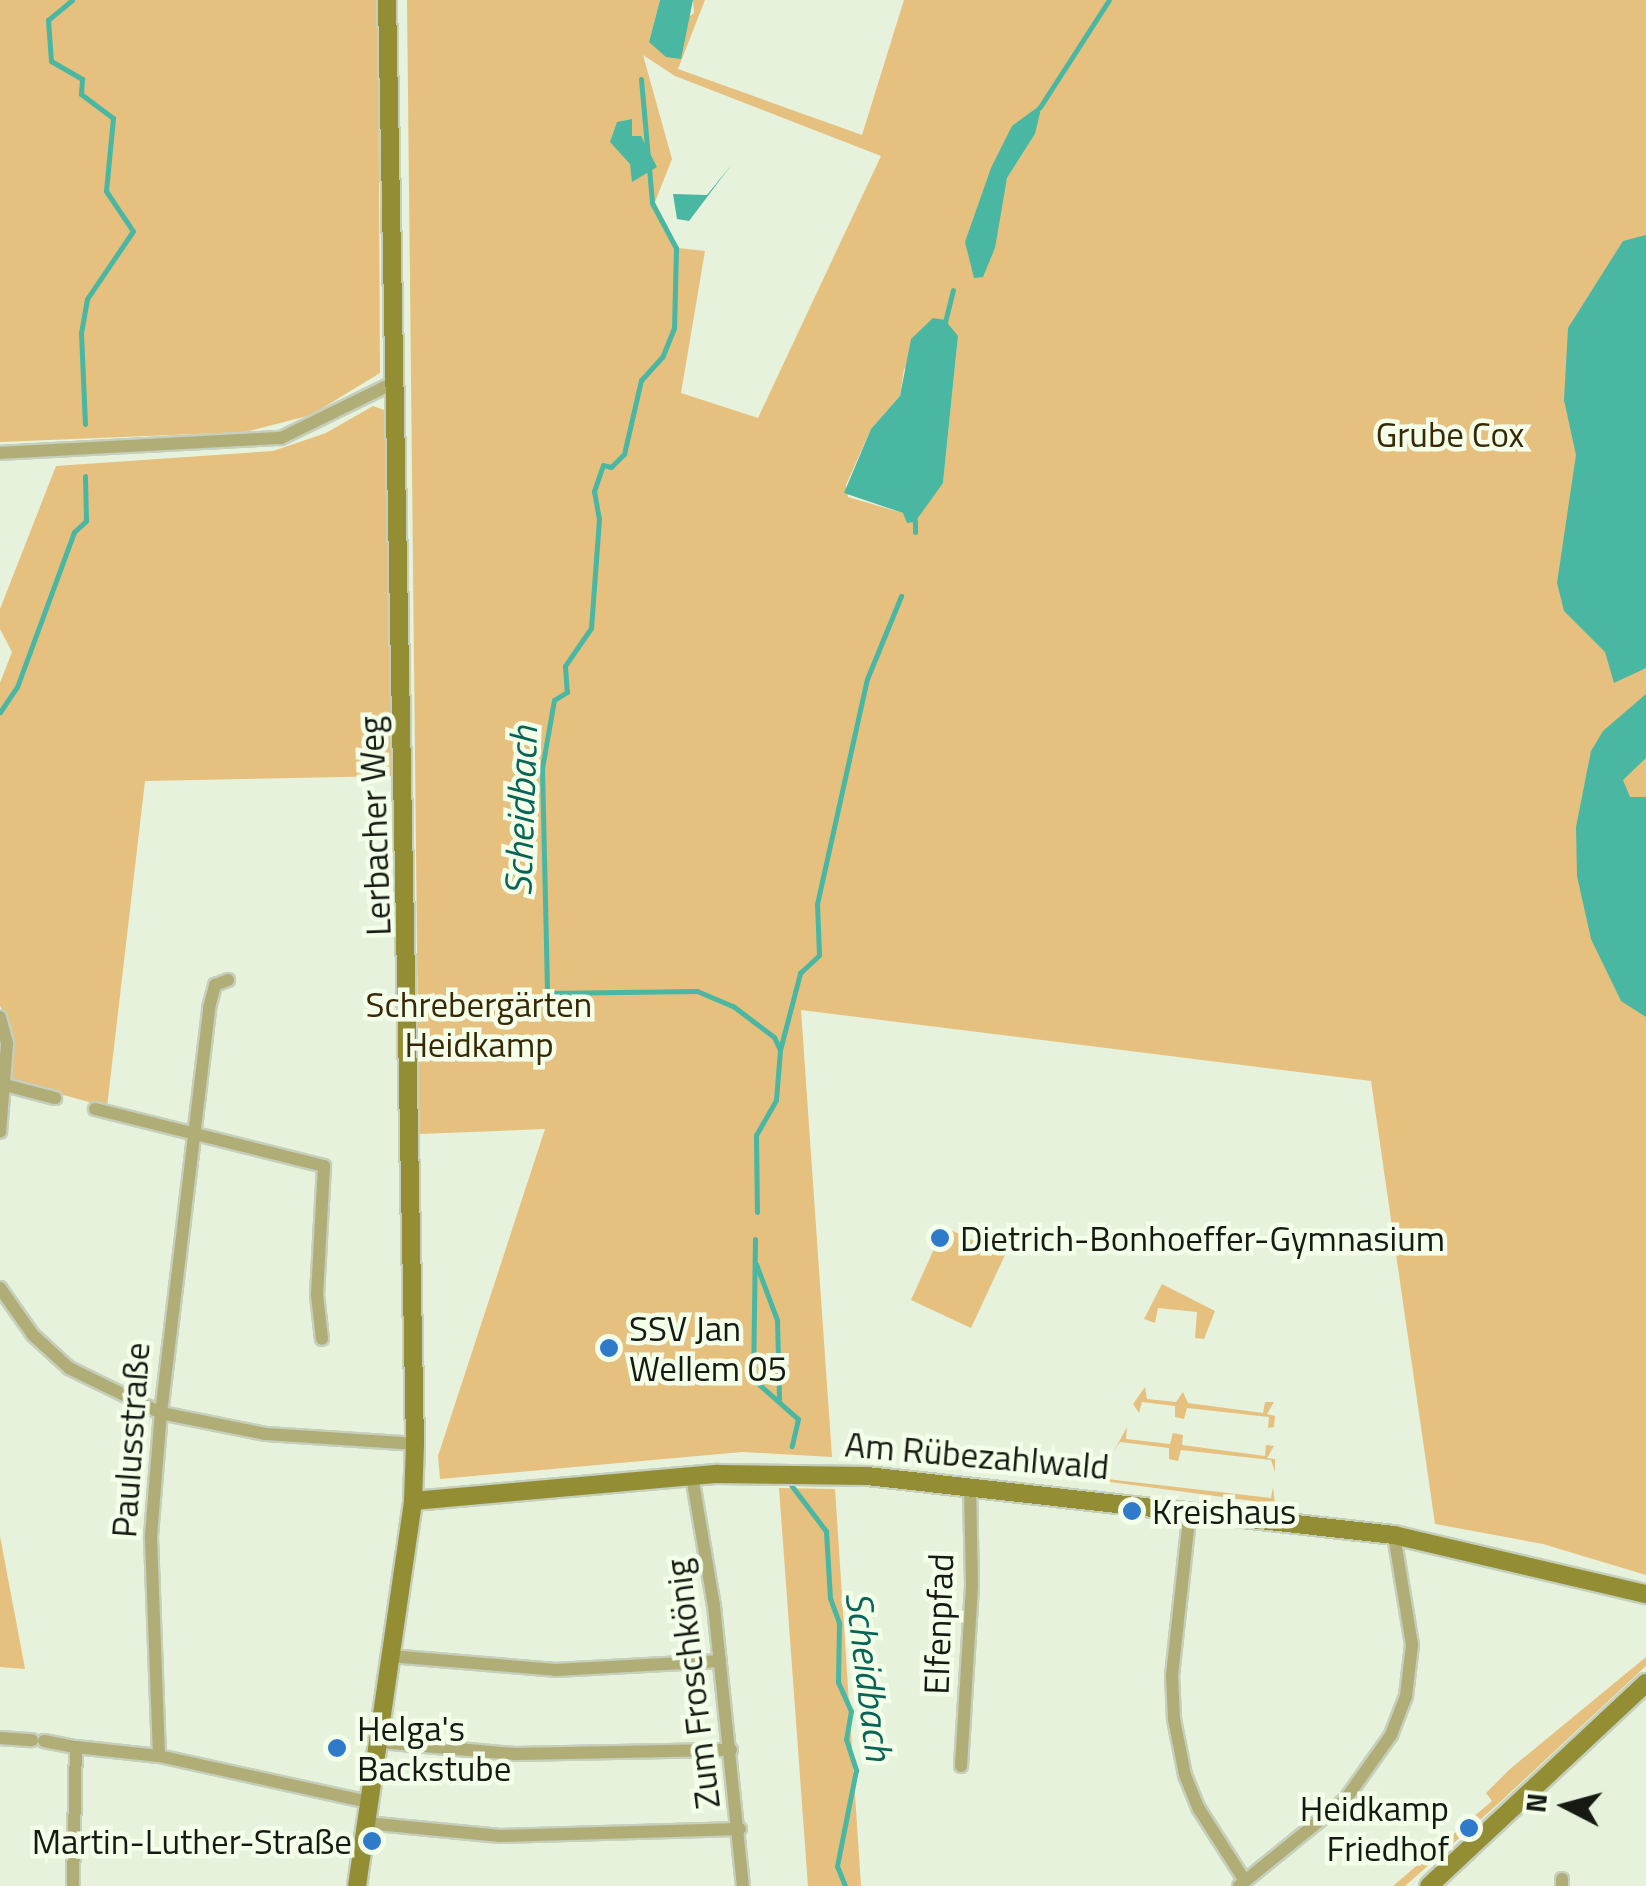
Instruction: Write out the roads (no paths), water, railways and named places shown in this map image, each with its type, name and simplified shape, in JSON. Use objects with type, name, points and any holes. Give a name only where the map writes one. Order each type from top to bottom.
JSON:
[{"type":"street","name":"Lerbacher Weg","points":[[356,1886],[414,1501],[415,1444],[410,980],[391,384],[387,0]]},
{"type":"street","points":[[0,453],[267,440],[316,425],[391,384]]},
{"type":"street","name":"Paulusstraße","points":[[159,1756],[151,1536],[161,1413],[208,1008],[215,985],[228,980]]},
{"type":"street","points":[[0,1016],[5,1085],[0,1132]]},
{"type":"street","points":[[5,1085],[55,1098]]},
{"type":"street","points":[[95,1109],[193,1130],[324,1166],[317,1295],[322,1339]]},
{"type":"street","points":[[0,1288],[33,1335],[69,1368],[161,1413],[265,1434],[415,1444]]},
{"type":"street","name":"Am Rübezahlwald","points":[[414,1501],[815,1473],[970,1485],[1394,1535],[1646,1594]]},
{"type":"street","name":"Zum Froschkönig","points":[[693,1483],[720,1661],[743,1886]]},
{"type":"street","name":"Elfenpfad","points":[[961,1766],[972,1584],[970,1485]]},
{"type":"street","points":[[1190,1510],[1172,1675],[1174,1719],[1184,1775],[1242,1884],[1345,1800],[1392,1735],[1406,1696],[1412,1645],[1394,1535]]},
{"type":"street","points":[[390,1656],[555,1670],[720,1661]]},
{"type":"street","points":[[1428,1886],[1646,1683]]},
{"type":"street","points":[[0,1738],[159,1756],[369,1802]]},
{"type":"street","points":[[380,1742],[516,1754],[731,1750]]},
{"type":"street","points":[[73,1886],[76,1747]]},
{"type":"street","points":[[366,1824],[500,1836],[740,1829]]},
{"type":"water","points":[[660,0],[693,0],[681,59],[666,57],[649,42]]},
{"type":"water","points":[[1042,104],[1035,134],[1007,178],[995,248],[983,277],[974,278],[965,242],[991,168],[1012,126]]},
{"type":"water","points":[[632,119],[632,136],[641,136],[657,167],[632,182],[630,164],[610,142],[617,122]]},
{"type":"water","points":[[732,164],[689,221],[677,219],[673,194],[707,195]]},
{"type":"water","points":[[1646,235],[1646,668],[1614,683],[1605,652],[1564,611],[1557,583],[1576,455],[1564,400],[1568,328],[1623,241]]},
{"type":"water","points":[[933,318],[945,320],[958,336],[943,483],[915,522],[907,523],[903,513],[844,493],[871,429],[900,396],[911,339]]},
{"type":"water","points":[[1646,694],[1646,758],[1623,780],[1630,797],[1646,797],[1646,1017],[1621,1001],[1591,939],[1577,876],[1576,827],[1591,751],[1603,731]]},
{"type":"waterway","points":[[72,0],[48,20],[51,61],[82,79],[81,94],[113,118],[106,191],[133,231],[87,299],[81,333],[85,424]]},
{"type":"waterway","points":[[1040,107],[1109,0]]},
{"type":"waterway","name":"Scheidbach","points":[[641,79],[648,157]]},
{"type":"waterway","name":"Scheidbach","points":[[649,168],[652,203],[676,248],[674,328],[662,357],[641,380],[624,454],[611,467],[603,465],[594,491],[599,519],[591,628],[565,666],[567,692],[554,700],[542,768],[547,993],[697,991],[733,1006],[774,1037],[780,1050],[776,1100],[756,1135],[757,1212]]},
{"type":"waterway","points":[[944,326],[953,290]]},
{"type":"waterway","points":[[0,712],[17,687],[74,532],[86,521],[85,476]]},
{"type":"waterway","points":[[915,520],[915,532]]},
{"type":"waterway","points":[[780,1050],[800,973],[819,955],[817,904],[867,679],[901,596]]},
{"type":"waterway","name":"Scheidbach","points":[[755,1239],[753,1379],[798,1419],[792,1446]]},
{"type":"waterway","name":"Scheidbach","points":[[756,1264],[777,1320],[779,1399]]},
{"type":"waterway","name":"Scheidbach","points":[[788,1481],[826,1531],[830,1598],[839,1623],[838,1682],[851,1711],[846,1739],[856,1770],[837,1866],[845,1886]]},
{"type":"place","name":"Dietrich-Bonhoeffer-Gymnasium","points":[[940,1238]]},
{"type":"place","name":"SSV Jan Wellem 05","points":[[609,1348]]},
{"type":"place","name":"Kreishaus","points":[[1132,1511]]},
{"type":"place","name":"Helga's Backstube","points":[[337,1748]]},
{"type":"place","name":"Heidkamp Friedhof","points":[[1469,1828]]},
{"type":"place","name":"Martin-Luther-Straße","points":[[372,1841]]},
{"type":"park label","name":"Grube Cox","points":[[1450,434]]},
{"type":"park label","name":"Schrebergärten Heidkamp","points":[[479,1024]]}]
